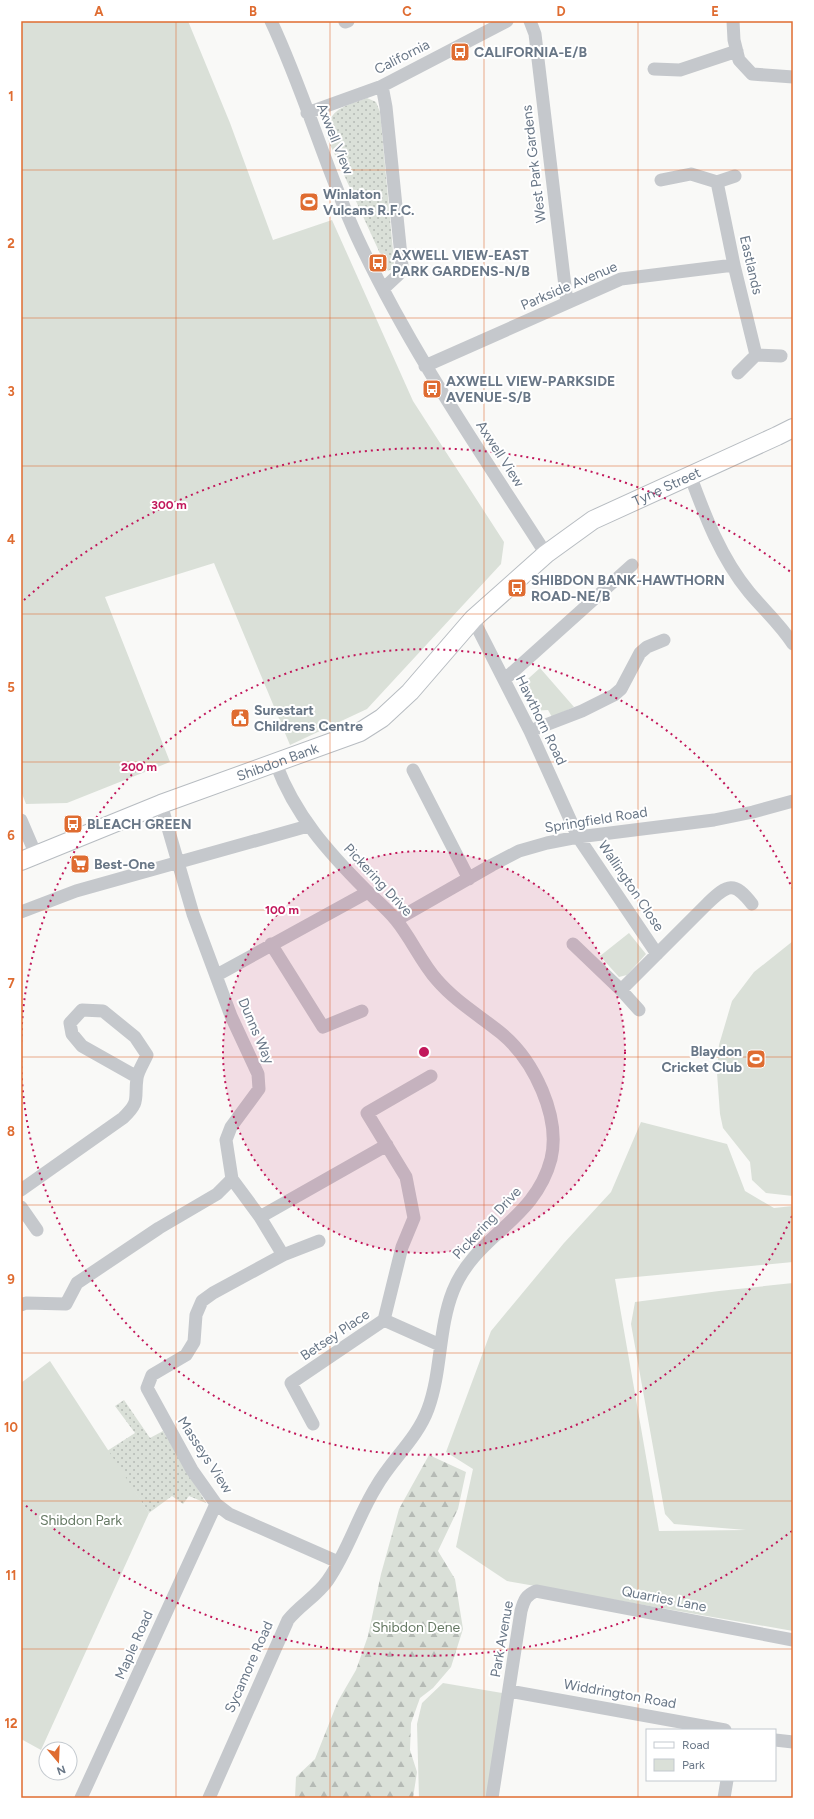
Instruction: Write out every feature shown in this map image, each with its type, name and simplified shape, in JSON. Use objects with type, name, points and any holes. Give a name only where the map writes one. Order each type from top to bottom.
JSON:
[{"type":"street","name":"Axwell View","points":[[271,21],[357,236],[382,289],[425,366],[546,554]]},
{"type":"street","name":"California","points":[[307,113],[382,86],[490,25],[508,21]]},
{"type":"street","name":"West Park Gardens","points":[[530,21],[535,34],[567,303]]},
{"type":"street","points":[[733,21],[738,60],[752,74],[793,77]]},
{"type":"street","points":[[654,69],[680,70],[737,51]]},
{"type":"street","points":[[382,86],[386,107],[402,266],[398,275],[382,289]]},
{"type":"street","points":[[661,180],[691,174],[717,182],[735,176]]},
{"type":"street","name":"Eastlands","points":[[717,182],[734,265],[756,355]]},
{"type":"street","name":"Parkside Avenue","points":[[425,366],[620,279],[734,265]]},
{"type":"street","points":[[738,373],[756,355],[781,356]]},
{"type":"street","name":"Tyne Street","points":[[546,554],[593,520],[793,428]]},
{"type":"street","points":[[690,475],[706,517],[729,563],[749,592],[777,622],[793,644]]},
{"type":"street","name":"Shibdon Bank","points":[[28,858],[161,804],[276,764],[360,732],[382,718],[410,692],[473,619],[546,554]]},
{"type":"street","points":[[504,680],[632,565]]},
{"type":"street","name":"Hawthorn Road","points":[[473,619],[530,731],[578,837]]},
{"type":"street","points":[[530,731],[582,711],[614,695],[621,689],[643,650],[664,640]]},
{"type":"street","name":"Pickering Drive","points":[[276,764],[283,782],[308,826],[368,892],[396,920],[438,982],[503,1035],[520,1053],[533,1073],[547,1102],[554,1136],[551,1158],[533,1198],[518,1216],[497,1233],[466,1265],[453,1291],[445,1317],[435,1387],[428,1411],[415,1435],[376,1486],[338,1562]]},
{"type":"street","points":[[413,770],[469,879]]},
{"type":"street","name":"Springfield Road","points":[[396,920],[519,852],[547,843],[578,837],[714,820],[793,801]]},
{"type":"street","name":"Dunns Way","points":[[161,804],[193,914],[231,1016],[258,1074],[259,1089],[231,1127],[226,1140],[232,1179]]},
{"type":"street","points":[[21,820],[28,858]]},
{"type":"street","points":[[21,912],[76,891],[308,826]]},
{"type":"street","name":"Wallington Close","points":[[578,837],[657,954]]},
{"type":"street","name":"Wallington Close","points":[[621,990],[722,891],[729,888],[738,889],[752,904]]},
{"type":"street","points":[[217,975],[368,892]]},
{"type":"street","points":[[272,944],[323,1027],[362,1011]]},
{"type":"street","points":[[573,944],[640,1010]]},
{"type":"street","points":[[21,1190],[123,1118],[133,1109],[137,1098],[136,1077],[147,1055],[135,1037],[103,1012],[82,1010],[70,1023],[72,1034],[82,1046],[136,1077]]},
{"type":"street","points":[[384,1320],[402,1247],[414,1218],[406,1177],[367,1113],[431,1076]]},
{"type":"street","points":[[260,1217],[387,1144]]},
{"type":"street","points":[[21,1304],[66,1304],[77,1283],[159,1228],[217,1194],[232,1179],[260,1217],[283,1255],[319,1241]]},
{"type":"street","points":[[21,1207],[37,1230]]},
{"type":"street","name":"Masseys View","points":[[283,1255],[213,1293],[202,1301],[196,1315],[194,1342],[186,1355],[152,1375],[147,1388],[192,1470],[216,1504],[229,1514],[338,1562]]},
{"type":"street","name":"Betsey Place","points":[[313,1424],[291,1383],[384,1320],[440,1345]]},
{"type":"street","name":"Maple Road","points":[[81,1798],[216,1504]]},
{"type":"street","name":"Sycamore Road","points":[[209,1798],[288,1620],[298,1607],[316,1594],[328,1580],[338,1562]]},
{"type":"street","name":"Quarries Lane","points":[[529,1594],[536,1591],[793,1640]]},
{"type":"street","name":"Park Avenue","points":[[492,1798],[521,1610],[524,1600],[529,1594]]},
{"type":"street","name":"Widdrington Road","points":[[509,1691],[719,1729]]},
{"type":"street","points":[[776,1740],[793,1742]]},
{"type":"street","points":[[724,1798],[727,1781]]},
{"type":"green space","points":[[21,21],[188,21],[230,123],[273,240],[332,220],[413,401],[504,542],[501,564],[367,709],[290,745],[214,563],[105,597],[170,762],[67,803],[26,804],[21,791]]},
{"type":"green space","points":[[367,98],[376,102],[380,112],[394,261],[393,268],[388,271],[328,140],[329,122],[333,115],[343,107]]},
{"type":"green space","points":[[540,668],[574,707],[552,717],[548,710],[532,711],[519,687]]},
{"type":"green space","points":[[629,933],[646,954],[627,975],[619,977],[600,956]]},
{"type":"green space","name":"Blaydon Cricket Club","points":[[793,941],[793,1196],[766,1193],[752,1180],[750,1162],[723,1128],[720,1114],[717,1073],[719,1045],[732,1001],[754,972]]},
{"type":"green space","points":[[641,1122],[727,1144],[745,1191],[774,1208],[793,1206],[793,1262],[615,1279],[659,1531],[746,1530],[674,1524],[665,1514],[631,1324],[635,1302],[793,1283],[793,1631],[507,1581],[456,1547],[473,1469],[446,1452],[491,1331],[564,1243],[611,1192]]},
{"type":"green space","name":"Shibdon Park","points":[[50,1361],[149,1513],[45,1741],[38,1741],[38,1748],[21,1739],[21,1383]]},
{"type":"green space","points":[[124,1400],[150,1438],[163,1431],[206,1503],[189,1496],[183,1504],[172,1496],[149,1513],[107,1451],[135,1433],[115,1406]]},
{"type":"green space","name":"Shibdon Dene","points":[[429,1455],[466,1472],[458,1509],[438,1551],[455,1579],[463,1629],[451,1667],[433,1688],[420,1698],[411,1723],[410,1750],[417,1772],[413,1798],[295,1798],[296,1777],[315,1759],[338,1701],[356,1670],[368,1636],[381,1574],[399,1509]]},
{"type":"green space","points":[[443,1683],[508,1694],[492,1798],[419,1798],[417,1724],[422,1703]]},
{"type":"place","name":"CALIFORNIA-E/B","points":[[460,52]]},
{"type":"place","name":"Winlaton Vulcans R.F.C.","points":[[309,202]]},
{"type":"place","name":"AXWELL VIEW-EAST PARK GARDENS-N/B","points":[[378,263]]},
{"type":"place","name":"AXWELL VIEW-PARKSIDE AVENUE-S/B","points":[[432,389]]},
{"type":"place","name":"SHIBDON BANK-HAWTHORN ROAD-NE/B","points":[[517,588]]},
{"type":"place","name":"Surestart Childrens Centre","points":[[240,718]]},
{"type":"place","name":"BLEACH GREEN","points":[[73,824]]},
{"type":"place","name":"Best-One","points":[[80,864]]},
{"type":"place","name":"Blaydon Cricket Club","points":[[756,1059]]}]
